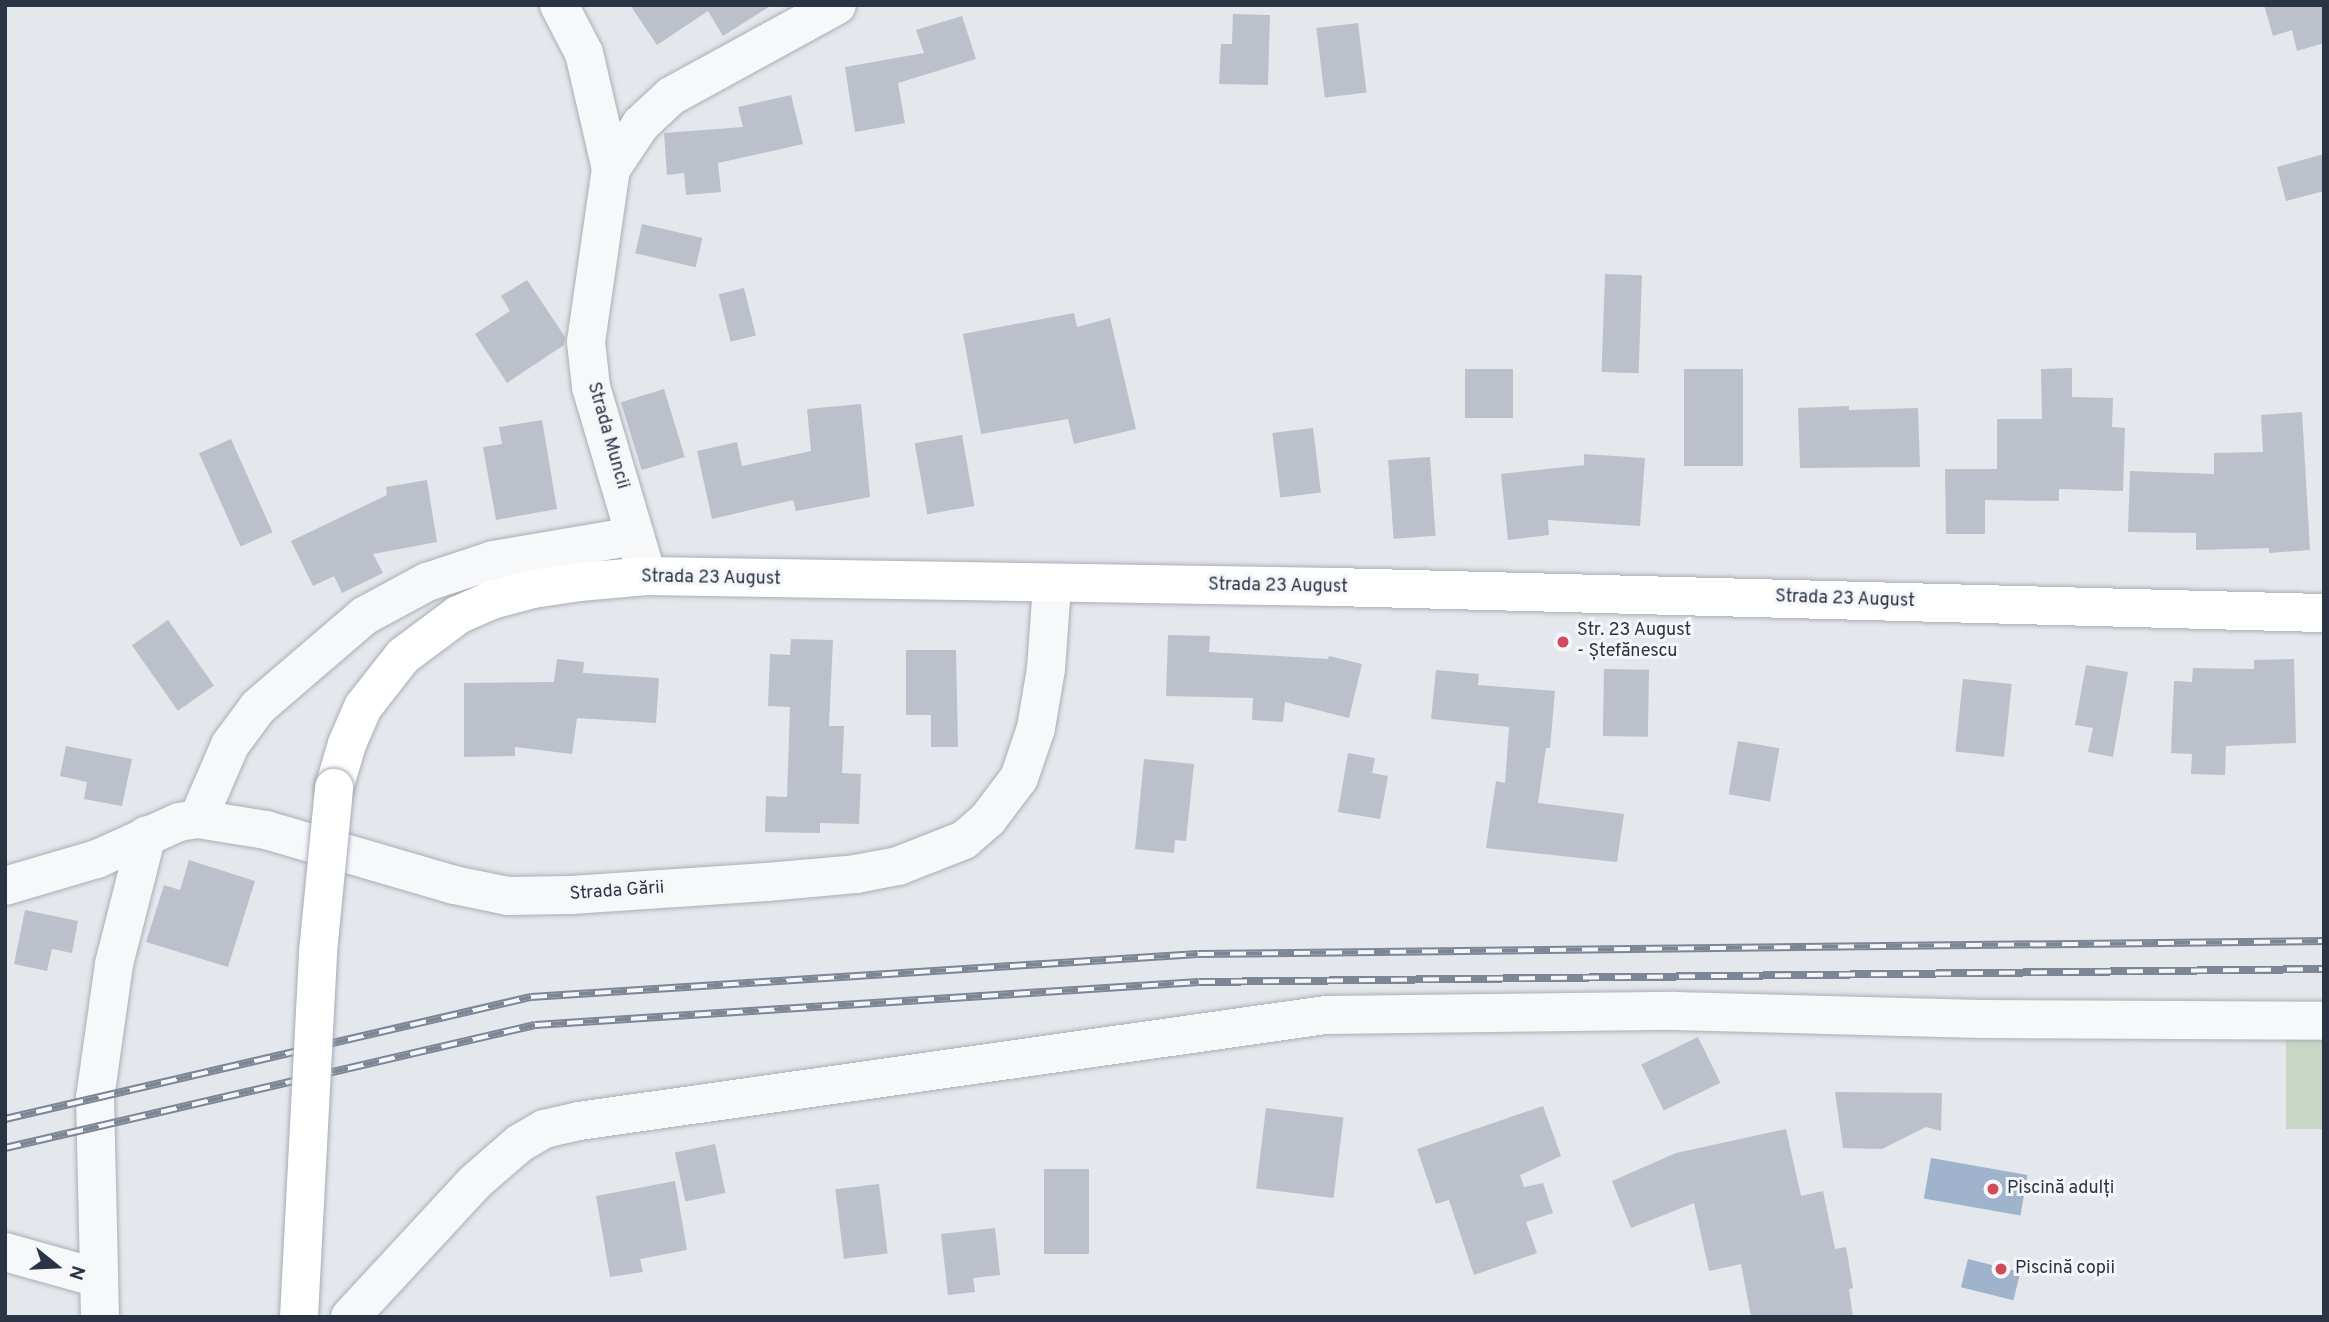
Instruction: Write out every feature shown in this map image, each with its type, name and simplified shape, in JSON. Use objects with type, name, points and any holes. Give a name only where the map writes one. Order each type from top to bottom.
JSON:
[{"type":"main road","name":"Strada 23 August","points":[[299,1317],[318,952],[334,788],[347,744],[363,707],[382,679],[427,636],[480,605],[523,592],[648,576],[1052,585],[1335,587],[2324,613]]},
{"type":"street","name":"Strada Muncii","points":[[559,5],[584,53],[611,169],[586,342],[591,387],[648,576]]},
{"type":"street","name":"Strada Muncii","points":[[611,169],[641,124],[671,96],[837,5]]},
{"type":"street","points":[[198,819],[230,745],[258,707],[364,616],[427,582],[493,560],[635,536]]},
{"type":"street","name":"Strada Gării","points":[[5,886],[97,859],[179,822],[198,819],[266,831],[454,885],[508,896],[571,895],[767,882],[856,874],[898,866],[964,840],[988,819],[1019,778],[1036,728],[1046,670],[1052,585]]},
{"type":"street","points":[[100,1317],[95,1098],[114,964],[147,835]]},
{"type":"street","points":[[350,1317],[475,1182],[520,1143],[544,1129],[579,1121],[1326,1014],[1675,1011],[1980,1019],[2324,1021]]},
{"type":"street","points":[[5,1252],[98,1278]]},
{"type":"green space","points":[[2286,1039],[2324,1039],[2324,1129],[2286,1129]]},
{"type":"water","points":[[1931,1158],[2028,1175],[2020,1215],[1924,1198]]},
{"type":"water","points":[[1968,1259],[2020,1272],[2013,1300],[1961,1287]]},
{"type":"building","points":[[630,5],[772,5],[723,36],[708,11],[657,45]]},
{"type":"building","points":[[2264,5],[2324,5],[2324,43],[2297,51],[2292,30],[2273,36]]},
{"type":"building","points":[[1233,14],[1270,15],[1268,85],[1219,84],[1221,44],[1232,44]]},
{"type":"building","points":[[962,16],[976,59],[898,83],[905,123],[855,132],[845,67],[924,53],[916,30]]},
{"type":"building","points":[[1358,23],[1367,92],[1325,98],[1316,28]]},
{"type":"building","points":[[791,95],[803,144],[718,163],[721,192],[686,195],[684,173],[667,175],[664,133],[743,127],[738,107]]},
{"type":"building","points":[[2324,154],[2324,191],[2286,201],[2277,167]]},
{"type":"building","points":[[642,224],[702,238],[696,267],[635,253]]},
{"type":"building","points":[[1605,274],[1642,275],[1639,373],[1602,372]]},
{"type":"building","points":[[527,280],[565,337],[564,345],[507,383],[475,334],[510,311],[501,296]]},
{"type":"building","points":[[744,288],[756,336],[731,342],[719,294]]},
{"type":"building","points":[[1074,313],[1077,327],[1110,318],[1136,429],[1074,444],[1068,419],[981,434],[963,334]]},
{"type":"building","points":[[2072,368],[2072,397],[2113,398],[2112,427],[2125,428],[2123,491],[2059,489],[2059,501],[1985,500],[1985,534],[1946,534],[1945,469],[1997,469],[1997,419],[2042,419],[2041,369]]},
{"type":"building","points":[[1465,369],[1513,369],[1513,418],[1465,418]]},
{"type":"building","points":[[1684,369],[1743,369],[1743,466],[1684,466]]},
{"type":"building","points":[[664,389],[685,457],[642,470],[621,402]]},
{"type":"building","points":[[861,404],[870,497],[796,511],[793,500],[712,519],[697,451],[737,442],[742,466],[811,451],[807,409]]},
{"type":"building","points":[[1849,406],[1849,410],[1918,408],[1920,467],[1800,468],[1798,408]]},
{"type":"building","points":[[2302,412],[2310,550],[2269,553],[2269,548],[2196,550],[2196,533],[2128,532],[2130,471],[2214,474],[2214,453],[2263,452],[2261,415]]},
{"type":"building","points":[[542,420],[557,509],[496,520],[483,447],[502,444],[499,427]]},
{"type":"building","points":[[1313,428],[1321,493],[1280,498],[1272,433]]},
{"type":"building","points":[[962,435],[975,506],[927,514],[915,443]]},
{"type":"building","points":[[231,439],[272,532],[241,546],[199,453]]},
{"type":"building","points":[[1584,454],[1645,458],[1640,526],[1548,520],[1549,535],[1508,540],[1501,474],[1584,465]]},
{"type":"building","points":[[1430,457],[1436,536],[1394,539],[1388,460]]},
{"type":"building","points":[[427,480],[437,542],[373,554],[383,573],[342,593],[334,576],[313,586],[291,541],[387,495],[386,487]]},
{"type":"building","points":[[168,620],[214,686],[178,711],[132,645]]},
{"type":"building","points":[[1168,635],[1210,636],[1209,652],[1328,659],[1329,656],[1362,664],[1349,718],[1285,702],[1283,722],[1252,720],[1253,698],[1166,696]]},
{"type":"building","points":[[791,639],[833,640],[829,726],[844,726],[842,773],[861,774],[859,824],[820,823],[820,833],[765,832],[766,796],[787,797],[790,707],[768,706],[770,654],[790,655]]},
{"type":"building","points":[[906,650],[956,650],[958,747],[931,747],[931,715],[906,715]]},
{"type":"building","points":[[557,659],[584,662],[583,673],[659,678],[656,723],[577,718],[572,754],[515,747],[515,756],[464,757],[464,683],[554,682]]},
{"type":"building","points":[[2294,659],[2296,743],[2226,746],[2225,775],[2191,774],[2192,754],[2171,753],[2174,681],[2192,682],[2193,668],[2254,669],[2254,660]]},
{"type":"building","points":[[2086,665],[2128,672],[2113,757],[2088,752],[2093,728],[2075,725]]},
{"type":"building","points":[[1604,669],[1649,670],[1648,737],[1603,736]]},
{"type":"building","points":[[1436,670],[1479,674],[1478,685],[1555,691],[1550,748],[1546,748],[1538,803],[1624,814],[1617,862],[1486,848],[1496,781],[1505,783],[1509,727],[1431,719]]},
{"type":"building","points":[[1963,679],[2012,684],[2004,757],[1955,752]]},
{"type":"building","points":[[1738,741],[1779,748],[1770,801],[1729,794]]},
{"type":"building","points":[[66,746],[132,759],[122,806],[84,799],[87,782],[60,776]]},
{"type":"building","points":[[1348,753],[1375,758],[1372,773],[1388,776],[1380,819],[1338,812]]},
{"type":"building","points":[[1144,759],[1194,764],[1186,841],[1175,840],[1174,853],[1135,849]]},
{"type":"building","points":[[189,860],[255,881],[228,967],[146,942],[164,885],[180,890]]},
{"type":"building","points":[[25,910],[78,921],[72,953],[52,949],[47,971],[14,964]]},
{"type":"building","points":[[1698,1037],[1720,1083],[1664,1110],[1641,1065]]},
{"type":"building","points":[[1835,1092],[1942,1093],[1941,1131],[1926,1127],[1882,1149],[1843,1148]]},
{"type":"building","points":[[1543,1106],[1561,1156],[1520,1175],[1524,1187],[1543,1183],[1553,1213],[1526,1222],[1537,1253],[1474,1275],[1449,1200],[1436,1204],[1417,1149]]},
{"type":"building","points":[[1266,1108],[1343,1118],[1334,1198],[1256,1188]]},
{"type":"building","points":[[1786,1129],[1801,1196],[1823,1191],[1835,1249],[1846,1247],[1853,1288],[1849,1289],[1853,1317],[1751,1317],[1741,1264],[1709,1271],[1694,1203],[1631,1228],[1612,1181],[1676,1153]]},
{"type":"building","points":[[715,1144],[725,1193],[685,1201],[675,1153]]},
{"type":"building","points":[[1044,1169],[1089,1169],[1089,1254],[1044,1254]]},
{"type":"building","points":[[675,1181],[687,1250],[640,1259],[643,1272],[610,1277],[596,1196]]},
{"type":"building","points":[[879,1184],[888,1253],[844,1259],[835,1189]]},
{"type":"building","points":[[995,1228],[1000,1275],[973,1278],[975,1292],[948,1295],[941,1234]]},
{"type":"railway","points":[[5,1119],[531,997],[1198,954],[2324,941]]},
{"type":"railway","points":[[5,1148],[535,1025],[1199,982],[2324,969]]},
{"type":"place","name":"Str. 23 August - Ștefănescu","points":[[1563,642]]},
{"type":"place","name":"Piscină adulți","points":[[1993,1189]]},
{"type":"place","name":"Piscină copii","points":[[2001,1269]]}]
